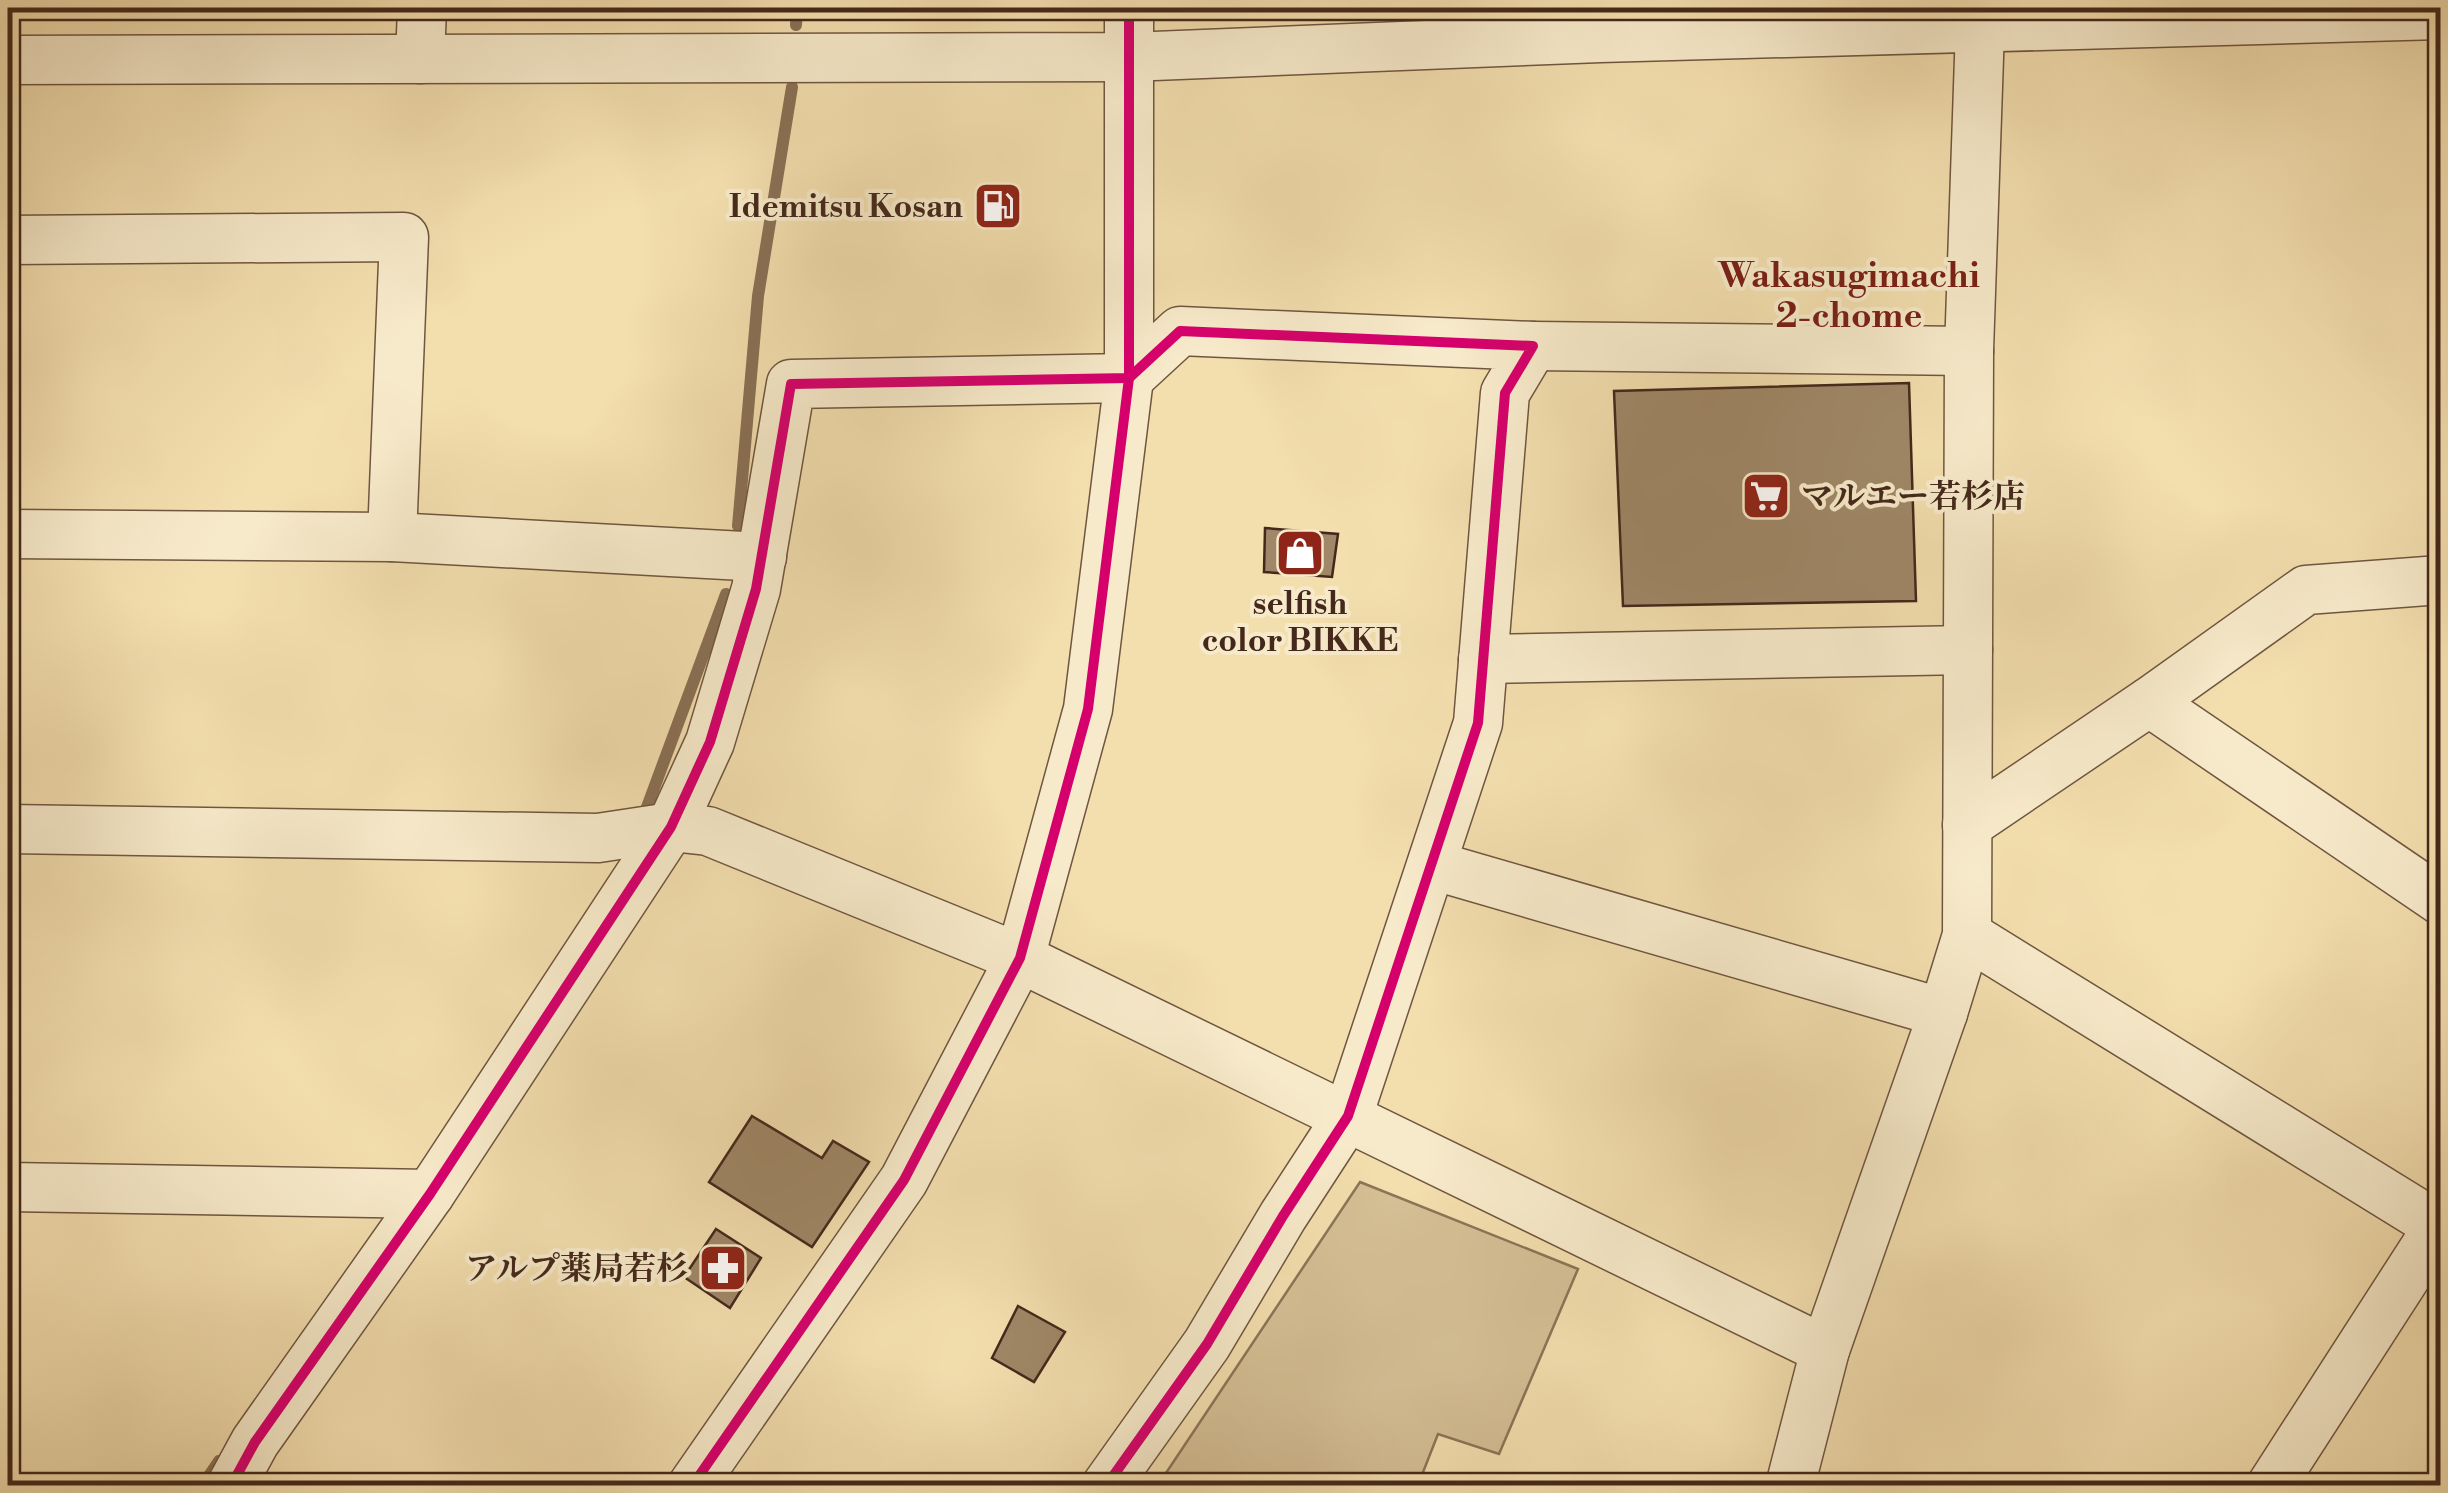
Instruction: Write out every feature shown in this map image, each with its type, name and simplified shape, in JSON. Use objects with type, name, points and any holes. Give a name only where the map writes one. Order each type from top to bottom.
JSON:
[{"type":"street","points":[[420,60],[422,8]]},
{"type":"street","points":[[692,1486],[904,1180],[1020,958],[1088,709],[1128,378],[1128,8]]},
{"type":"street","points":[[8,60],[1130,57],[1600,23],[1980,28],[2440,15]]},
{"type":"street","points":[[1790,1486],[1824,1350],[1967,935],[1969,351],[1980,28]]},
{"type":"street","points":[[8,240],[404,238],[392,538]]},
{"type":"street","points":[[231,1486],[255,1442],[430,1194],[671,827],[710,742],[762,557],[790,384],[1128,378],[1180,331],[1533,346],[1969,351]]},
{"type":"street","points":[[1106,1486],[1207,1344],[1282,1216],[1348,1116],[1478,723],[1504,393],[1533,346]]},
{"type":"street","points":[[8,534],[392,538],[762,557]]},
{"type":"street","points":[[1967,825],[2306,590],[2440,580]]},
{"type":"street","points":[[1483,659],[1968,650]]},
{"type":"street","points":[[2149,702],[2440,900]]},
{"type":"street","points":[[8,829],[598,838],[671,827],[708,831],[1020,958],[1824,1350]]},
{"type":"street","points":[[1432,864],[1942,1014]]},
{"type":"street","points":[[1967,935],[2440,1226],[2271,1486]]},
{"type":"street","points":[[8,1187],[430,1194]]},
{"type":"shaded area","points":[[1360,1182],[1578,1269],[1499,1454],[1438,1434],[1418,1485],[1158,1485]]},
{"type":"building","name":"マルエー若杉店","points":[[1909,383],[1916,601],[1623,606],[1614,391]]},
{"type":"building","name":"selfish color BIKKE","points":[[1265,528],[1338,534],[1332,577],[1264,572]]},
{"type":"building","points":[[752,1116],[822,1158],[833,1141],[869,1162],[812,1247],[709,1182]]},
{"type":"building","name":"アルプ薬局若杉","points":[[716,1229],[761,1258],[730,1308],[684,1277]]},
{"type":"building","points":[[1018,1306],[1065,1332],[1034,1382],[992,1358]]},
{"type":"waterway","points":[[796,25],[797,8]]},
{"type":"waterway","points":[[738,526],[758,296],[792,87]]},
{"type":"waterway","points":[[647,807],[726,594]]},
{"type":"waterway","points":[[202,1486],[219,1461]]},
{"type":"cycle path","points":[[692,1486],[904,1180],[1020,958],[1088,709],[1129,378],[1129,8]]},
{"type":"cycle path","points":[[231,1486],[255,1442],[430,1194],[671,827],[710,742],[756,589],[791,384],[1129,378],[1180,331],[1533,346],[1505,393],[1478,723],[1348,1116],[1207,1344],[1106,1486]]},
{"type":"place","name":"Idemitsu Kosan","points":[[998,206]]},
{"type":"place","name":"マルエー若杉店","points":[[1766,496]]},
{"type":"place","name":"selfish color BIKKE","points":[[1300,553]]},
{"type":"place","name":"アルプ薬局若杉","points":[[723,1268]]},
{"type":"district","name":"Wakasugimachi 2-chome","points":[[1849,295]]}]
